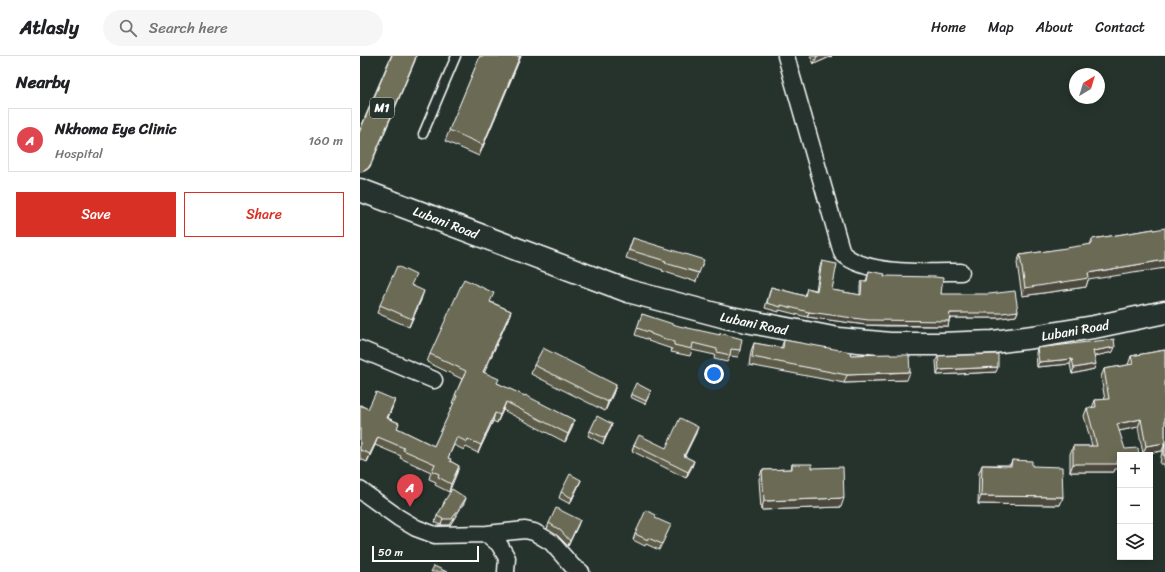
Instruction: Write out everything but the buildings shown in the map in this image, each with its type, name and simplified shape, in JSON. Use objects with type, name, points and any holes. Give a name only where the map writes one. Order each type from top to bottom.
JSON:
[{"type":"highway","name":"M1","points":[[361,154],[404,56]]},
{"type":"street","points":[[786,56],[842,253],[859,264],[874,269],[923,272],[961,272]]},
{"type":"street","name":"Lubani Road","points":[[360,190],[628,291],[726,317],[838,339],[890,344],[993,342],[1094,327],[1165,312]]},
{"type":"street","points":[[360,349],[434,380]]},
{"type":"street","points":[[360,490],[410,525],[435,535],[487,534],[516,530],[534,532],[551,542],[573,567],[580,572]]},
{"type":"street","points":[[487,534],[499,544],[507,558],[506,572]]},
{"type":"lane","points":[[423,134],[456,56]]},
{"type":"place","name":"Nkhoma Eye Clinic","points":[[410,507]]}]
